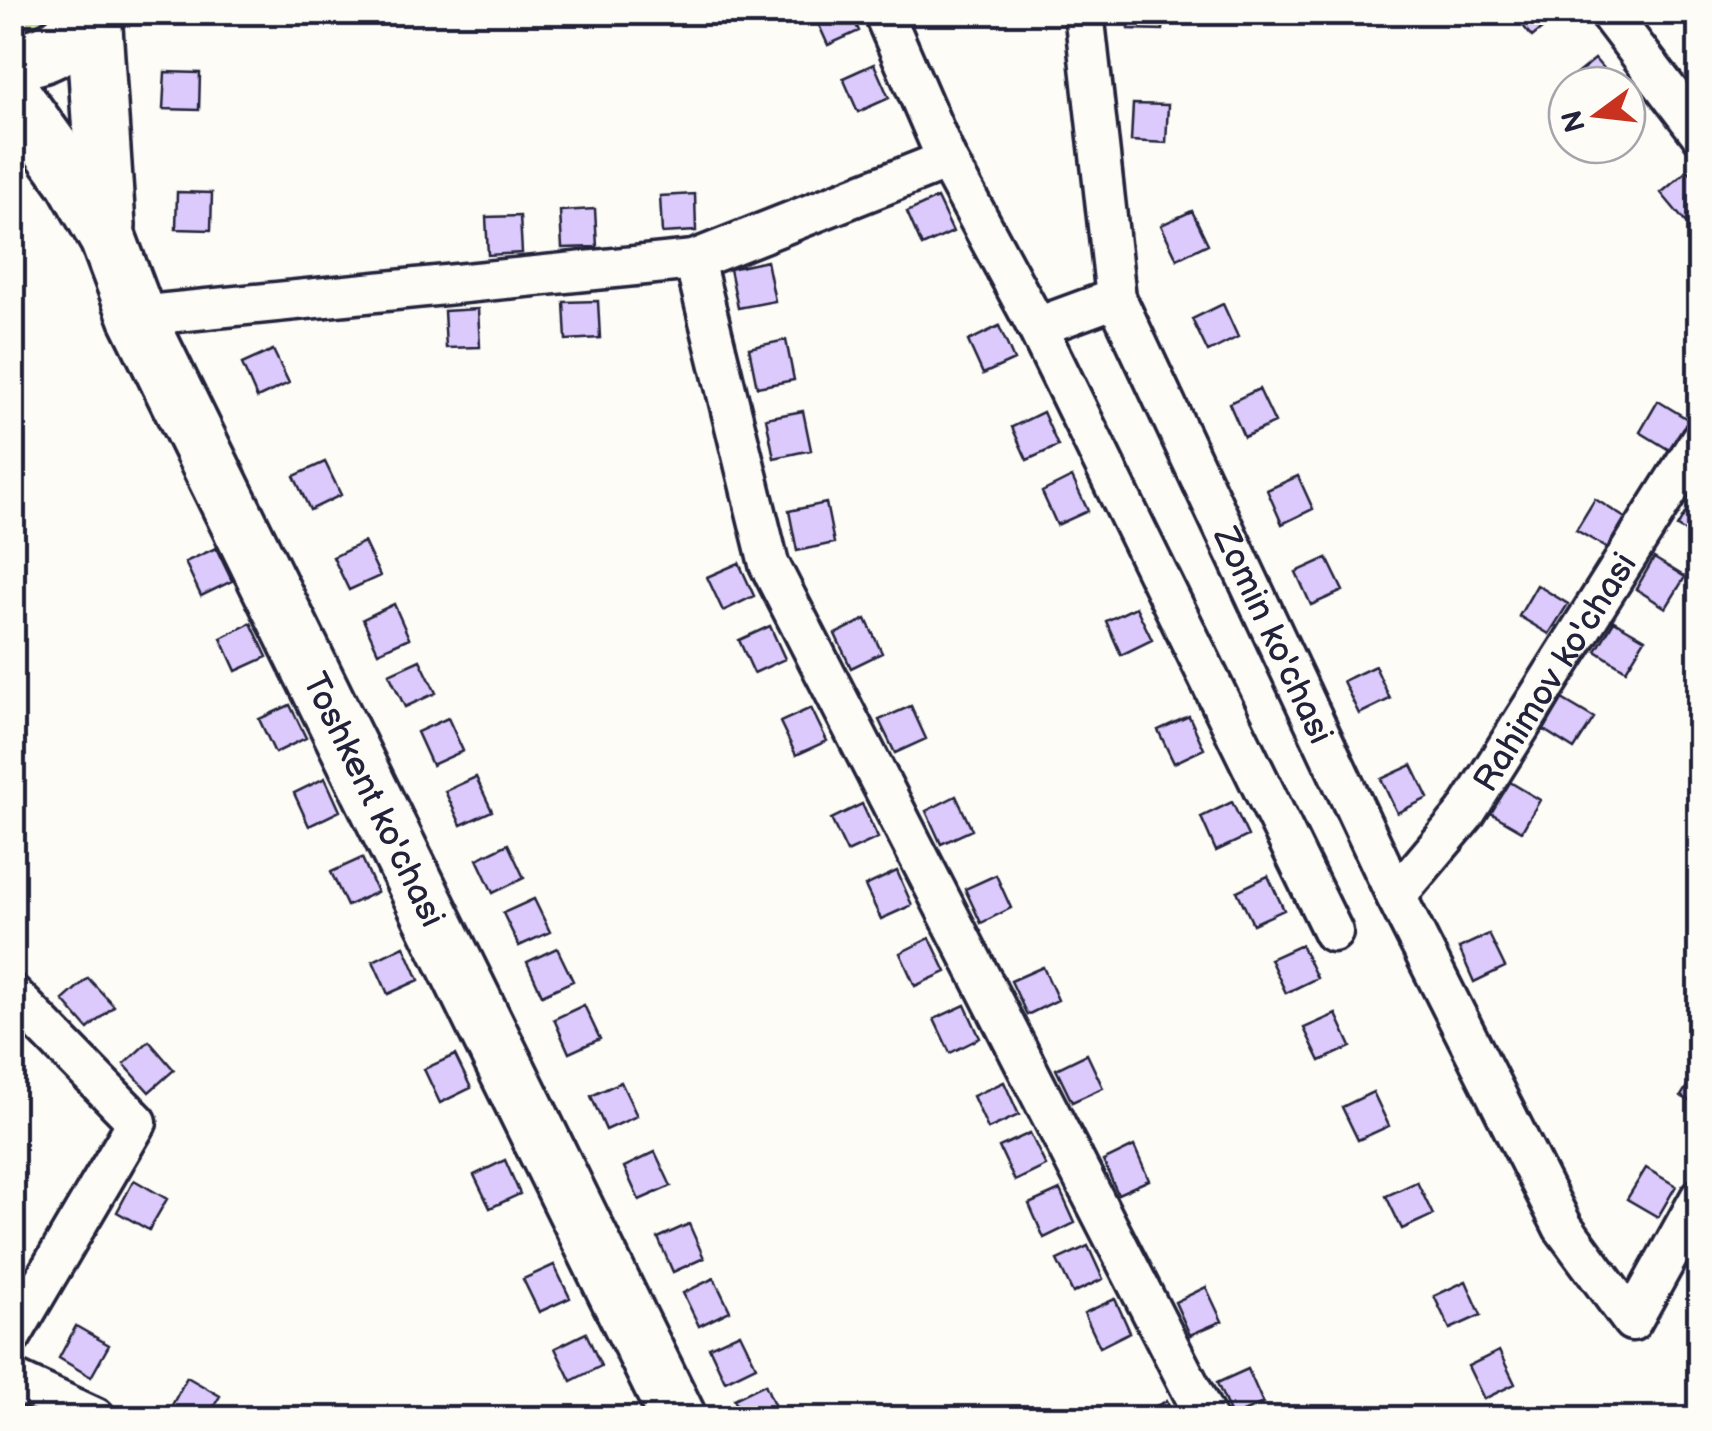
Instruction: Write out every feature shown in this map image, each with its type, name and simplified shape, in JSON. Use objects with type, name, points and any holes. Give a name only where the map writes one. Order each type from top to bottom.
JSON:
[{"type":"main road","points":[[12,60],[31,59],[61,46],[90,12]]},
{"type":"main road","points":[[90,12],[108,239]]},
{"type":"main road","name":"Toshkent ko'chasi","points":[[12,94],[74,180],[108,239],[137,316],[678,1418]]},
{"type":"street","points":[[883,12],[947,160],[1036,328],[1332,932]]},
{"type":"street","name":"Zomin ko'chasi","points":[[1084,12],[1116,298],[1396,896],[1563,1226],[1632,1321],[1700,1198]]},
{"type":"street","points":[[1608,12],[1700,133]]},
{"type":"street","points":[[137,316],[694,260],[947,160]]},
{"type":"street","points":[[694,260],[769,564],[1206,1418]]},
{"type":"street","points":[[1036,328],[1116,298]]},
{"type":"street","name":"Rahimov ko'chasi","points":[[1396,896],[1465,814],[1700,440]]},
{"type":"street","points":[[12,994],[137,1122],[12,1335]]},
{"type":"street","points":[[12,1379],[96,1418]]},
{"type":"green space","points":[[13,13],[58,13],[37,26],[13,28]]},
{"type":"building","points":[[813,12],[850,12],[859,31],[828,45]]},
{"type":"building","points":[[1128,12],[1164,12],[1163,30],[1128,29]]},
{"type":"building","points":[[1512,12],[1557,12],[1559,15],[1532,37]]},
{"type":"building","points":[[874,64],[889,98],[858,112],[843,78]]},
{"type":"building","points":[[165,72],[200,73],[199,110],[163,109]]},
{"type":"building","points":[[1133,104],[1168,105],[1166,143],[1131,141]]},
{"type":"building","points":[[1688,170],[1700,184],[1700,212],[1686,223],[1661,193]]},
{"type":"building","points":[[177,192],[212,193],[211,230],[176,229]]},
{"type":"building","points":[[695,194],[696,231],[662,233],[660,196]]},
{"type":"building","points":[[937,198],[953,232],[922,246],[907,212]]},
{"type":"building","points":[[595,209],[597,247],[562,248],[560,211]]},
{"type":"building","points":[[1192,211],[1208,244],[1177,259],[1161,225]]},
{"type":"building","points":[[520,216],[522,253],[488,255],[486,217]]},
{"type":"building","points":[[767,261],[775,301],[738,308],[730,269]]},
{"type":"building","points":[[598,301],[600,338],[566,340],[564,302]]},
{"type":"building","points":[[1223,304],[1238,337],[1208,352],[1192,319]]},
{"type":"building","points":[[478,309],[480,347],[446,348],[444,311]]},
{"type":"building","points":[[999,326],[1014,360],[983,374],[968,341]]},
{"type":"building","points":[[786,340],[794,380],[757,387],[749,348]]},
{"type":"building","points":[[273,350],[289,383],[257,398],[242,364]]},
{"type":"building","points":[[1259,389],[1275,423],[1244,437],[1229,403]]},
{"type":"building","points":[[1658,401],[1689,420],[1671,451],[1640,432]]},
{"type":"building","points":[[803,411],[811,450],[774,458],[766,418]]},
{"type":"building","points":[[1043,412],[1058,446],[1027,460],[1012,427]]},
{"type":"building","points":[[325,462],[341,495],[310,510],[294,476]]},
{"type":"building","points":[[1298,476],[1313,509],[1282,524],[1267,490]]},
{"type":"building","points":[[1072,477],[1088,511],[1057,525],[1042,492]]},
{"type":"building","points":[[1695,496],[1700,498],[1700,540],[1677,527]]},
{"type":"building","points":[[1595,499],[1625,518],[1607,548],[1576,530]]},
{"type":"building","points":[[826,503],[834,543],[797,551],[789,511]]},
{"type":"building","points":[[364,542],[380,576],[349,590],[333,557]]},
{"type":"building","points":[[216,548],[232,581],[201,596],[185,562]]},
{"type":"building","points":[[1327,558],[1343,591],[1311,605],[1296,572]]},
{"type":"building","points":[[1654,558],[1685,577],[1666,608],[1636,589]]},
{"type":"building","points":[[739,563],[754,596],[723,611],[707,577]]},
{"type":"building","points":[[1537,585],[1568,604],[1549,634],[1519,616]]},
{"type":"building","points":[[394,604],[409,638],[378,652],[363,619]]},
{"type":"building","points":[[1136,607],[1152,640],[1121,655],[1106,621]]},
{"type":"building","points":[[866,619],[882,653],[851,668],[835,634]]},
{"type":"building","points":[[1614,621],[1645,639],[1626,670],[1596,651]]},
{"type":"building","points":[[251,623],[267,657],[236,671],[221,638]]},
{"type":"building","points":[[770,626],[785,659],[754,673],[739,640]]},
{"type":"building","points":[[420,660],[436,693],[405,707],[389,674]]},
{"type":"building","points":[[1375,666],[1390,699],[1359,714],[1343,681]]},
{"type":"building","points":[[1562,699],[1594,718],[1574,749],[1544,730]]},
{"type":"building","points":[[290,705],[306,738],[275,753],[259,719]]},
{"type":"building","points":[[911,706],[926,739],[895,753],[879,720]]},
{"type":"building","points":[[811,708],[827,741],[796,755],[780,722]]},
{"type":"building","points":[[1189,716],[1204,749],[1174,763],[1158,730]]},
{"type":"building","points":[[448,718],[463,751],[432,765],[417,732]]},
{"type":"building","points":[[1412,765],[1428,798],[1397,813],[1381,779]]},
{"type":"building","points":[[476,777],[492,811],[461,825],[445,791]]},
{"type":"building","points":[[325,778],[340,811],[309,826],[294,793]]},
{"type":"building","points":[[1510,782],[1540,800],[1522,831],[1491,813]]},
{"type":"building","points":[[956,796],[972,830],[941,844],[926,811]]},
{"type":"building","points":[[1232,802],[1248,836],[1216,851],[1201,817]]},
{"type":"building","points":[[862,804],[878,838],[847,852],[831,819]]},
{"type":"building","points":[[508,844],[524,878],[493,893],[477,859]]},
{"type":"building","points":[[362,858],[377,892],[347,906],[331,872]]},
{"type":"building","points":[[897,871],[912,905],[881,919],[865,886]]},
{"type":"building","points":[[996,875],[1011,908],[981,923],[965,889]]},
{"type":"building","points":[[1268,876],[1284,910],[1253,924],[1237,891]]},
{"type":"building","points":[[534,899],[550,932],[519,946],[503,913]]},
{"type":"building","points":[[1489,934],[1505,967],[1474,982],[1459,948]]},
{"type":"building","points":[[930,938],[946,972],[915,986],[900,953]]},
{"type":"building","points":[[1301,945],[1317,978],[1286,993],[1270,959]]},
{"type":"building","points":[[404,946],[419,980],[388,994],[373,961]]},
{"type":"building","points":[[557,948],[573,981],[542,995],[527,962]]},
{"type":"building","points":[[1043,967],[1058,1000],[1027,1015],[1011,981]]},
{"type":"building","points":[[88,978],[114,1006],[88,1029],[63,1000]]},
{"type":"building","points":[[584,1005],[600,1039],[569,1053],[554,1019]]},
{"type":"building","points":[[965,1005],[980,1038],[950,1053],[934,1019]]},
{"type":"building","points":[[1336,1014],[1351,1047],[1320,1061],[1304,1028]]},
{"type":"building","points":[[12,1025],[23,1037],[12,1047]]},
{"type":"building","points":[[149,1041],[174,1070],[149,1092],[124,1064]]},
{"type":"building","points":[[1087,1054],[1103,1088],[1072,1102],[1056,1069]]},
{"type":"building","points":[[455,1055],[471,1088],[440,1103],[424,1069]]},
{"type":"building","points":[[1700,1065],[1700,1107],[1681,1096]]},
{"type":"building","points":[[621,1082],[637,1116],[606,1130],[591,1096]]},
{"type":"building","points":[[1004,1082],[1019,1115],[988,1129],[973,1096]]},
{"type":"building","points":[[1373,1092],[1389,1126],[1358,1140],[1342,1107]]},
{"type":"building","points":[[1030,1133],[1046,1166],[1015,1181],[999,1147]]},
{"type":"building","points":[[1134,1146],[1149,1180],[1118,1194],[1103,1161]]},
{"type":"building","points":[[655,1152],[671,1186],[639,1200],[624,1167]]},
{"type":"building","points":[[505,1160],[520,1194],[490,1208],[474,1175]]},
{"type":"building","points":[[1646,1168],[1676,1186],[1658,1217],[1627,1199]]},
{"type":"building","points":[[134,1180],[167,1199],[149,1230],[117,1212]]},
{"type":"building","points":[[1417,1182],[1433,1215],[1402,1229],[1386,1196]]},
{"type":"building","points":[[1060,1190],[1075,1223],[1044,1238],[1029,1204]]},
{"type":"building","points":[[689,1224],[704,1258],[673,1272],[658,1238]]},
{"type":"building","points":[[1088,1246],[1103,1279],[1073,1293],[1057,1260]]},
{"type":"building","points":[[554,1265],[570,1298],[539,1312],[523,1279]]},
{"type":"building","points":[[714,1278],[730,1311],[699,1326],[683,1293]]},
{"type":"building","points":[[1466,1281],[1481,1315],[1450,1329],[1434,1296]]},
{"type":"building","points":[[1206,1287],[1222,1321],[1190,1335],[1175,1302]]},
{"type":"building","points":[[1115,1299],[1130,1332],[1100,1347],[1084,1313]]},
{"type":"building","points":[[76,1326],[109,1345],[91,1377],[59,1358]]},
{"type":"building","points":[[586,1333],[601,1366],[571,1381],[555,1348]]},
{"type":"building","points":[[740,1333],[756,1366],[725,1381],[709,1347]]},
{"type":"building","points":[[1499,1351],[1515,1384],[1484,1399],[1468,1366]]},
{"type":"building","points":[[1248,1369],[1263,1403],[1232,1417],[1217,1383]]},
{"type":"building","points":[[187,1377],[220,1396],[207,1418],[187,1418],[170,1409]]},
{"type":"building","points":[[765,1384],[780,1418],[743,1418],[734,1399]]},
{"type":"building","points":[[1167,1401],[1175,1418],[1136,1415]]}]
